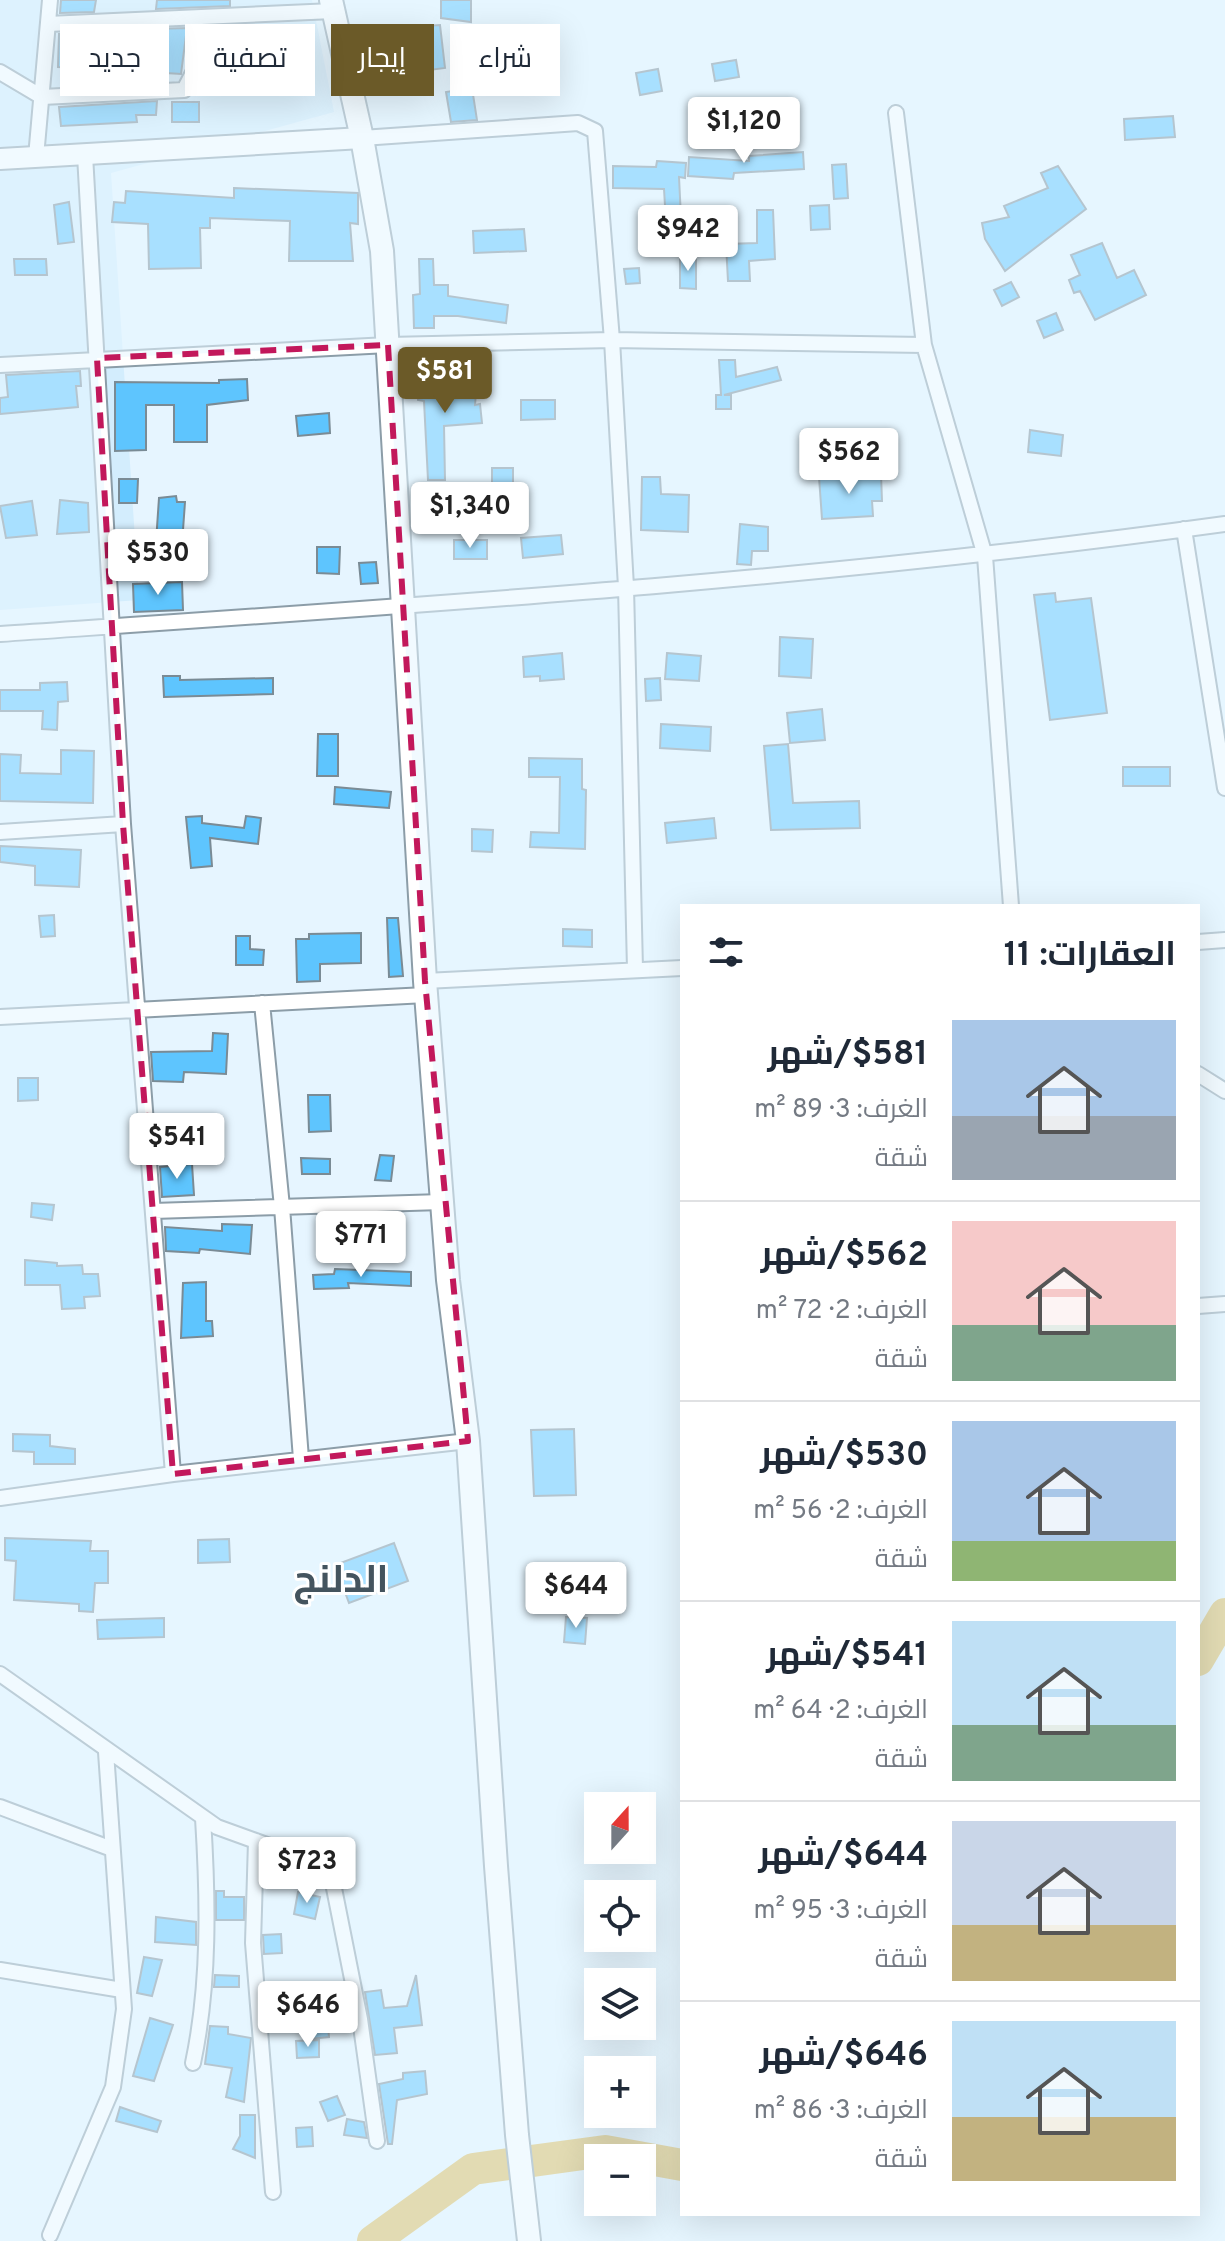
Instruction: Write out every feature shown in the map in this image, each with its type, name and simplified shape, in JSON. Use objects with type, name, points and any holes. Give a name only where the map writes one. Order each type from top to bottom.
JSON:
[{"type":"main road","points":[[332,6],[362,138],[382,251],[425,988],[442,1202],[468,1441],[517,2135],[529,2236]]},
{"type":"main road","points":[[0,159],[362,138]]},
{"type":"street","points":[[36,157],[50,0]]},
{"type":"street","points":[[48,24],[198,18],[332,6]]},
{"type":"street","points":[[0,72],[42,97],[184,90],[194,71],[198,18]]},
{"type":"street","points":[[896,113],[924,345],[985,556],[1011,904]]},
{"type":"street","points":[[362,138],[578,123],[595,131],[612,340],[626,587],[635,969]]},
{"type":"street","points":[[85,155],[123,824],[173,1474]]},
{"type":"street","points":[[0,365],[388,345],[612,340],[924,345]]},
{"type":"street","points":[[0,634],[403,608],[985,556],[1225,524]]},
{"type":"street","points":[[1184,529],[1225,788]]},
{"type":"street","points":[[0,832],[123,824]]},
{"type":"street","points":[[1200,942],[1225,940]]},
{"type":"street","points":[[0,1017],[262,1003],[635,969],[680,968]]},
{"type":"street","points":[[262,1003],[282,1207],[301,1459]]},
{"type":"street","points":[[1200,1075],[1225,1091]]},
{"type":"street","points":[[153,1211],[442,1202]]},
{"type":"street","points":[[1200,1306],[1225,1304]]},
{"type":"street","points":[[2,1502],[173,1474],[468,1441]]},
{"type":"street","points":[[0,1674],[59,1713],[106,1752],[217,1827],[330,1868],[360,2019],[377,2141]]},
{"type":"street","points":[[50,2235],[113,2087],[124,2009],[106,1752]]},
{"type":"street","points":[[0,1807],[112,1849]]},
{"type":"street","points":[[193,2063],[199,2036],[208,1899],[203,1818]]},
{"type":"street","points":[[256,1841],[253,1943],[273,2192]]},
{"type":"street","points":[[0,1970],[122,1990]]},
{"type":"highlighted area","points":[[388,345],[425,981],[468,1441],[173,1474],[123,824],[97,358]]},
{"type":"shaded area","points":[[0,0],[312,0],[334,112],[111,173],[139,600],[0,610]]},
{"type":"building","points":[[61,0],[96,0],[94,12],[60,13]]},
{"type":"building","points":[[157,0],[230,0],[230,6],[156,9]]},
{"type":"building","points":[[441,0],[471,0],[471,22],[441,18]]},
{"type":"building","points":[[434,25],[440,25],[445,68],[434,69]]},
{"type":"building","points":[[185,28],[181,74],[169,73],[169,29]]},
{"type":"building","points":[[60,34],[60,67],[58,67]]},
{"type":"building","points":[[736,60],[739,77],[715,81],[712,64]]},
{"type":"building","points":[[658,69],[662,91],[640,95],[636,73]]},
{"type":"building","points":[[450,91],[450,96],[473,96],[477,120],[451,122],[446,92]]},
{"type":"building","points":[[157,101],[156,115],[136,115],[137,122],[61,126],[59,107]]},
{"type":"building","points":[[172,102],[199,102],[199,122],[172,122]]},
{"type":"building","points":[[1173,116],[1175,137],[1125,140],[1124,119]]},
{"type":"building","points":[[803,152],[804,169],[734,173],[733,179],[688,176],[689,157],[749,161],[749,156]]},
{"type":"building","points":[[657,161],[686,163],[685,178],[679,177],[682,238],[667,239],[664,189],[613,188],[613,166],[656,167]]},
{"type":"building","points":[[846,164],[848,198],[834,199],[832,165]]},
{"type":"building","points":[[1058,166],[1086,209],[1005,271],[985,239],[982,223],[1009,217],[1004,206],[1048,188],[1041,173]]},
{"type":"building","points":[[234,188],[358,193],[358,224],[350,223],[353,261],[289,261],[290,221],[210,218],[210,228],[200,228],[201,268],[149,269],[148,224],[112,222],[114,202],[125,203],[126,191],[234,198]]},
{"type":"building","points":[[69,202],[74,242],[58,244],[54,205]]},
{"type":"building","points":[[829,205],[830,229],[811,230],[810,206]]},
{"type":"building","points":[[757,210],[773,210],[775,259],[749,261],[750,281],[728,281],[726,244],[757,243]]},
{"type":"building","points":[[524,229],[526,251],[474,253],[473,231]]},
{"type":"building","points":[[1102,243],[1117,278],[1134,270],[1146,295],[1095,320],[1080,291],[1074,293],[1069,280],[1080,275],[1071,255]]},
{"type":"building","points":[[680,257],[696,257],[696,289],[680,288]]},
{"type":"building","points":[[14,259],[46,259],[47,275],[15,275]]},
{"type":"building","points":[[419,259],[433,259],[434,285],[448,285],[448,296],[508,305],[506,323],[434,316],[434,328],[414,328],[413,295],[420,294]]},
{"type":"building","points":[[639,268],[640,283],[626,284],[624,269]]},
{"type":"building","points":[[1011,282],[1019,297],[1002,306],[994,290]]},
{"type":"building","points":[[1056,313],[1063,330],[1044,338],[1037,321]]},
{"type":"building","points":[[719,360],[735,360],[736,377],[777,367],[781,380],[724,395],[731,395],[731,409],[716,409],[716,395],[721,395]]},
{"type":"building","points":[[80,371],[81,386],[76,386],[78,407],[0,414],[0,398],[8,397],[6,375]]},
{"type":"building","points":[[419,376],[477,381],[475,405],[480,404],[482,423],[444,426],[445,480],[428,480],[424,401],[418,400]]},
{"type":"building","points":[[247,379],[248,400],[207,405],[207,442],[174,442],[174,405],[146,405],[146,450],[115,451],[115,382],[219,383],[219,380]]},
{"type":"building","points":[[521,400],[555,400],[555,419],[521,420]]},
{"type":"building","points":[[329,413],[330,433],[298,436],[296,416]]},
{"type":"building","points":[[1030,430],[1063,435],[1061,456],[1028,452]]},
{"type":"building","points":[[492,468],[513,468],[513,487],[492,487]]},
{"type":"building","points":[[881,474],[882,501],[872,501],[873,516],[822,519],[819,477]]},
{"type":"building","points":[[642,477],[660,477],[661,494],[689,495],[688,532],[641,530]]},
{"type":"building","points":[[119,479],[138,479],[137,503],[119,503]]},
{"type":"building","points":[[176,496],[177,502],[185,502],[182,544],[156,542],[159,498]]},
{"type":"building","points":[[60,500],[88,503],[89,532],[57,534]]},
{"type":"building","points":[[32,501],[37,535],[6,538],[0,506]]},
{"type":"building","points":[[740,524],[768,527],[768,551],[752,551],[751,565],[737,564]]},
{"type":"building","points":[[561,535],[563,554],[523,558],[521,538]]},
{"type":"building","points":[[454,540],[487,540],[487,559],[454,559]]},
{"type":"building","points":[[317,547],[340,547],[339,574],[317,573]]},
{"type":"building","points":[[376,562],[378,583],[361,584],[359,563]]},
{"type":"building","points":[[182,582],[183,610],[134,612],[133,584]]},
{"type":"building","points":[[1055,593],[1056,602],[1091,598],[1107,713],[1050,720],[1034,595]]},
{"type":"building","points":[[780,637],[813,639],[811,678],[779,676]]},
{"type":"building","points":[[562,653],[564,679],[540,681],[540,676],[524,677],[523,657]]},
{"type":"building","points":[[667,653],[701,656],[699,681],[665,679]]},
{"type":"building","points":[[163,676],[180,676],[180,680],[273,678],[273,694],[164,697]]},
{"type":"building","points":[[660,678],[661,700],[646,701],[645,679]]},
{"type":"building","points":[[67,682],[68,701],[58,702],[57,730],[42,729],[43,711],[0,711],[0,690],[40,690],[40,683]]},
{"type":"building","points":[[822,709],[825,740],[790,743],[787,713]]},
{"type":"building","points":[[661,724],[711,727],[710,751],[660,748]]},
{"type":"building","points":[[318,734],[338,734],[338,776],[317,776]]},
{"type":"building","points":[[788,744],[793,803],[859,801],[860,828],[771,830],[764,746]]},
{"type":"building","points":[[61,750],[94,751],[93,803],[0,801],[0,754],[21,755],[20,773],[61,774]]},
{"type":"building","points":[[529,758],[582,759],[582,789],[586,790],[585,849],[530,847],[531,832],[559,833],[560,777],[529,777]]},
{"type":"building","points":[[1123,767],[1170,767],[1170,786],[1123,786]]},
{"type":"building","points":[[335,787],[391,792],[389,808],[334,804]]},
{"type":"building","points":[[202,816],[202,823],[244,828],[246,816],[261,818],[258,844],[210,838],[212,866],[191,868],[186,817]]},
{"type":"building","points":[[714,818],[716,838],[667,843],[665,823]]},
{"type":"building","points":[[472,829],[493,830],[492,852],[472,851]]},
{"type":"building","points":[[0,846],[81,850],[79,887],[35,885],[35,866],[0,862]]},
{"type":"building","points":[[54,915],[55,936],[41,937],[39,916]]},
{"type":"building","points":[[387,918],[398,918],[403,976],[389,977]]},
{"type":"building","points":[[563,929],[592,930],[592,947],[563,946]]},
{"type":"building","points":[[361,933],[361,963],[320,964],[320,981],[297,982],[296,939],[309,939],[309,934]]},
{"type":"building","points":[[236,936],[250,936],[250,949],[264,950],[263,965],[236,965]]},
{"type":"building","points":[[213,1033],[228,1034],[226,1074],[184,1072],[183,1082],[153,1081],[151,1052],[212,1051]]},
{"type":"building","points":[[18,1078],[38,1078],[38,1100],[18,1101]]},
{"type":"building","points":[[308,1095],[330,1095],[331,1131],[309,1132]]},
{"type":"building","points":[[380,1155],[394,1156],[391,1181],[375,1180]]},
{"type":"building","points":[[301,1158],[330,1159],[330,1174],[302,1174]]},
{"type":"building","points":[[192,1164],[194,1195],[162,1197],[160,1167]]},
{"type":"building","points":[[32,1203],[54,1205],[52,1220],[31,1217]]},
{"type":"building","points":[[322,1221],[343,1223],[341,1240],[321,1238]]},
{"type":"building","points":[[222,1224],[252,1225],[250,1254],[200,1249],[199,1253],[166,1251],[165,1227],[222,1231]]},
{"type":"building","points":[[25,1260],[57,1263],[57,1266],[82,1265],[83,1274],[98,1274],[100,1296],[84,1297],[85,1308],[62,1309],[60,1285],[25,1285]]},
{"type":"building","points":[[335,1269],[411,1272],[411,1286],[348,1283],[349,1288],[314,1289],[313,1275],[334,1274]]},
{"type":"building","points":[[206,1282],[206,1321],[212,1321],[213,1336],[181,1338],[183,1283]]},
{"type":"building","points":[[574,1429],[576,1495],[534,1496],[531,1430]]},
{"type":"building","points":[[13,1434],[50,1435],[50,1446],[75,1449],[75,1464],[34,1464],[34,1452],[13,1451]]},
{"type":"building","points":[[5,1538],[91,1541],[90,1551],[108,1551],[108,1583],[95,1583],[93,1612],[79,1611],[79,1604],[14,1600],[16,1561],[5,1560]]},
{"type":"building","points":[[229,1539],[230,1562],[198,1563],[198,1540]]},
{"type":"building","points":[[394,1543],[408,1581],[349,1603],[335,1565]]},
{"type":"building","points":[[566,1617],[587,1618],[585,1644],[564,1642]]},
{"type":"building","points":[[164,1618],[164,1637],[98,1639],[97,1620]]},
{"type":"building","points":[[216,1891],[224,1891],[224,1897],[244,1897],[244,1920],[216,1920]]},
{"type":"building","points":[[298,1892],[320,1897],[315,1919],[294,1914]]},
{"type":"building","points":[[156,1917],[196,1922],[196,1945],[155,1942]]},
{"type":"building","points":[[281,1934],[282,1953],[264,1954],[263,1935]]},
{"type":"building","points":[[144,1957],[162,1960],[152,1996],[137,1993]]},
{"type":"building","points":[[215,1975],[239,1976],[239,1987],[214,1987]]},
{"type":"building","points":[[416,1975],[422,2025],[394,2028],[397,2053],[375,2055],[365,1992],[381,1990],[384,2008],[407,2006]]},
{"type":"building","points":[[327,2015],[329,2037],[310,2039],[308,2017]]},
{"type":"building","points":[[150,2018],[173,2025],[154,2081],[133,2076]]},
{"type":"building","points":[[210,2026],[228,2027],[228,2034],[251,2038],[244,2102],[226,2097],[232,2068],[205,2064]]},
{"type":"building","points":[[319,2040],[319,2057],[297,2058],[296,2041]]},
{"type":"building","points":[[425,2071],[427,2094],[397,2100],[392,2144],[388,2144],[379,2084],[403,2079],[403,2073]]},
{"type":"building","points":[[337,2096],[345,2115],[328,2121],[320,2102]]},
{"type":"building","points":[[120,2107],[161,2121],[157,2132],[116,2121]]},
{"type":"building","points":[[240,2115],[255,2115],[255,2158],[233,2149],[240,2136]]},
{"type":"building","points":[[347,2119],[364,2122],[367,2138],[344,2135]]},
{"type":"building","points":[[312,2127],[313,2146],[297,2147],[296,2128]]},
{"type":"waterway","points":[[1200,1657],[1225,1614]]},
{"type":"waterway","points":[[373,2241],[473,2169],[605,2151],[680,2165]]},
{"type":"district","name":"الدلنج","points":[[341,1579]]}]
